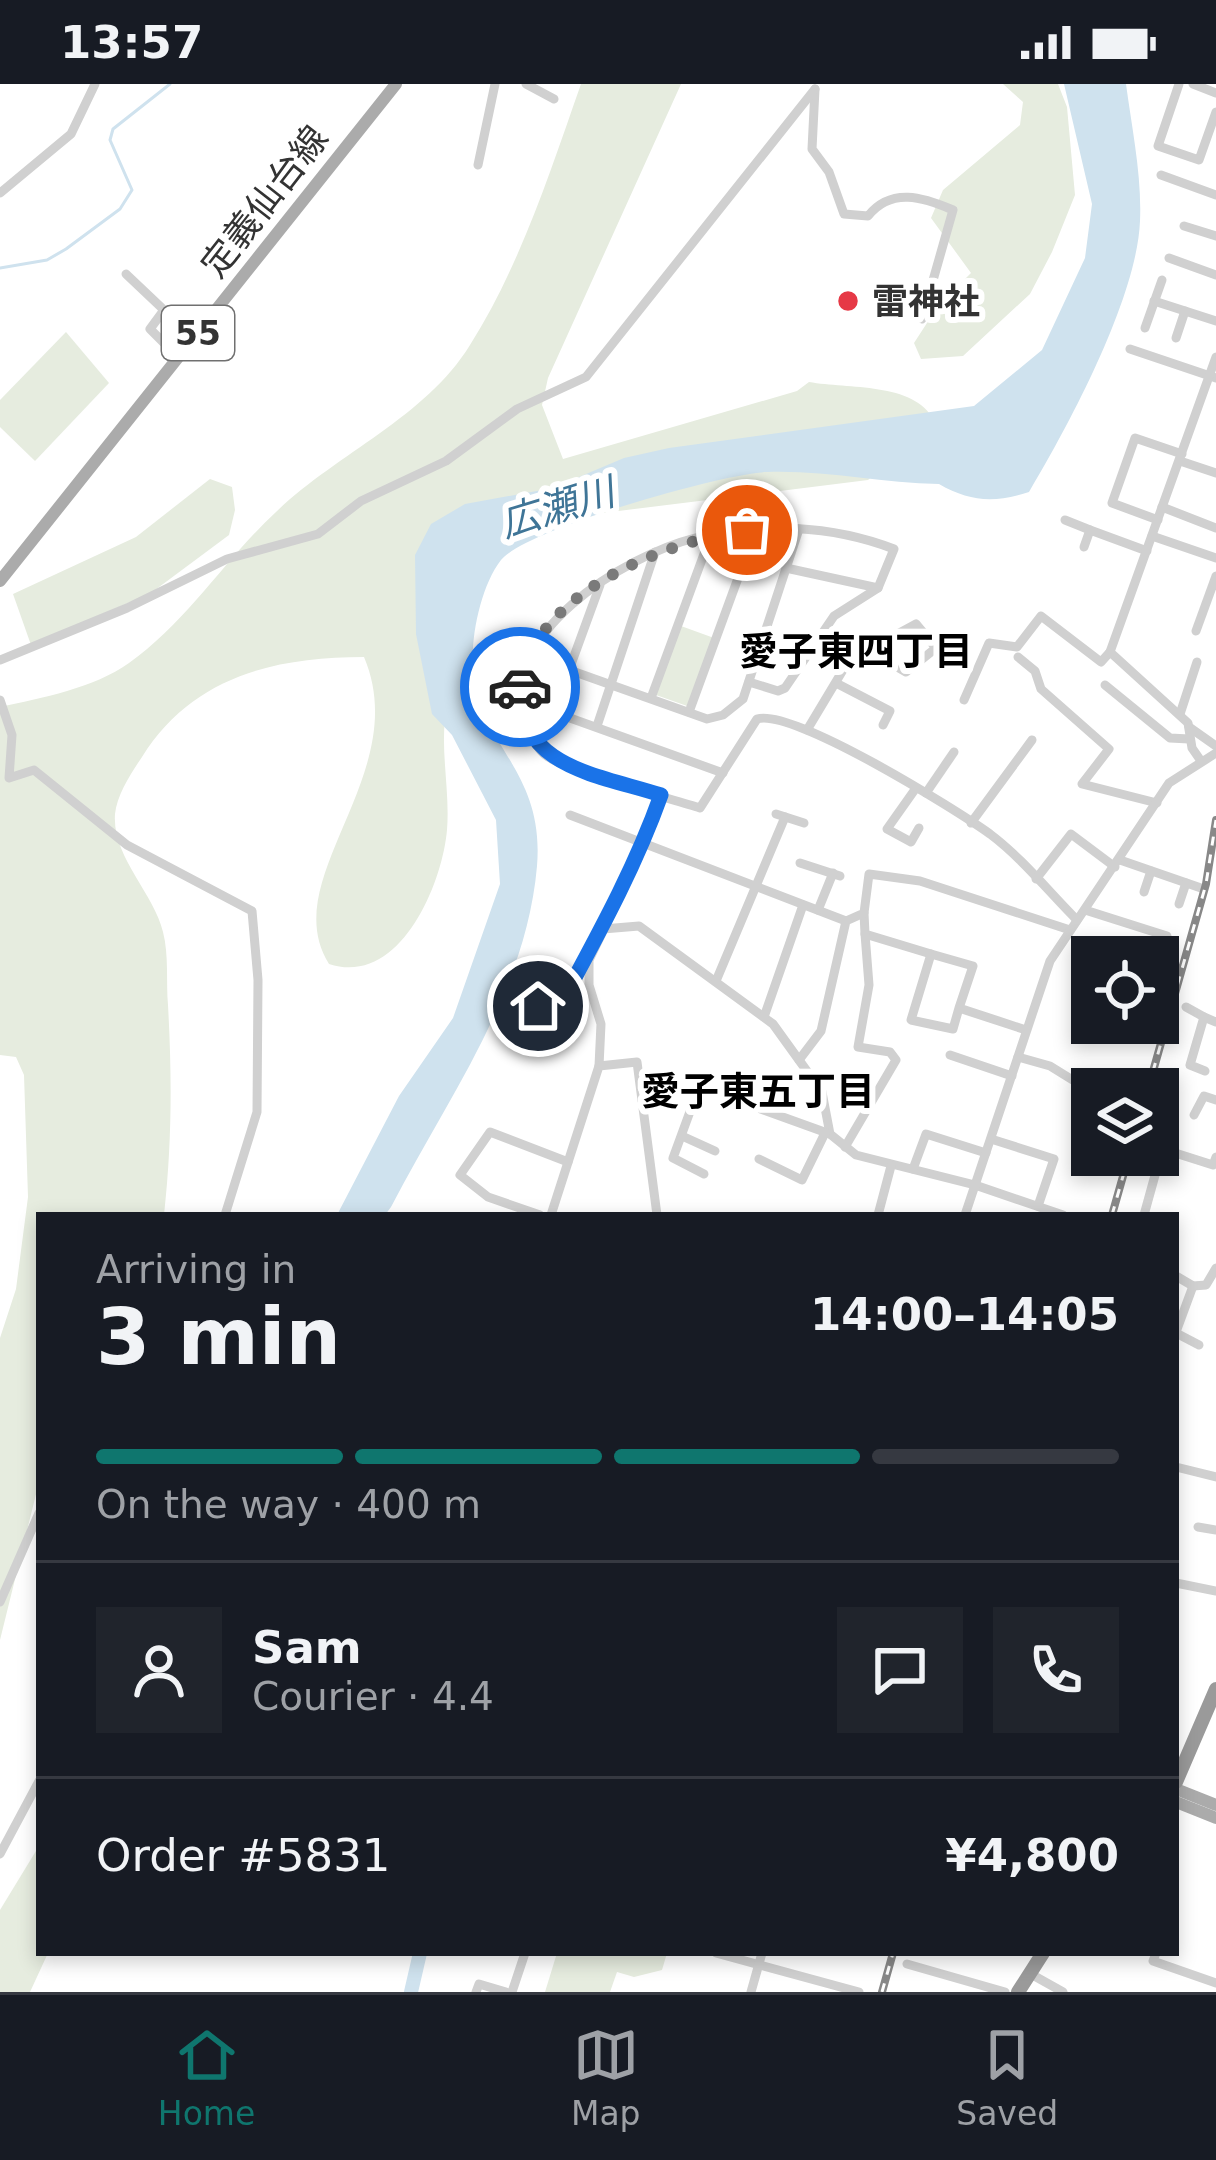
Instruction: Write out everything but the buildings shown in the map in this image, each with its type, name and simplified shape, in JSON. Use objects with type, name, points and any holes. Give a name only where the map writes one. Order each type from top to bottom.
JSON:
[{"type":"highway","points":[[1179,1781],[1206,1733],[1216,1689]]},
{"type":"highway","points":[[1018,1992],[1033,1960]]},
{"type":"main road","name":"定義仙台線","points":[[0,581],[395,84]]},
{"type":"main road","points":[[1179,1787],[1216,1805]]},
{"type":"main road","points":[[1179,1803],[1216,1818]]},
{"type":"street","points":[[0,193],[71,134],[95,84]]},
{"type":"street","points":[[478,165],[495,84]]},
{"type":"street","points":[[526,84],[554,99]]},
{"type":"street","points":[[1179,84],[1158,146],[1198,160],[1216,112]]},
{"type":"street","points":[[1193,84],[1216,93]]},
{"type":"street","points":[[816,86],[812,148],[829,172],[844,214],[868,216],[884,198],[902,196],[953,210],[922,319]]},
{"type":"street","points":[[0,660],[127,608],[226,559],[318,534],[361,501],[422,475],[517,409],[595,371],[816,86]]},
{"type":"street","points":[[1160,175],[1216,194]]},
{"type":"street","points":[[1184,226],[1216,236]]},
{"type":"street","points":[[1169,258],[1216,275]]},
{"type":"street","points":[[126,274],[164,310],[150,329],[178,358]]},
{"type":"street","points":[[1145,328],[1162,280]]},
{"type":"street","points":[[1154,301],[1216,321]]},
{"type":"street","points":[[1176,338],[1185,311]]},
{"type":"street","points":[[1130,349],[1213,377]]},
{"type":"street","points":[[1015,674],[1017,652],[1041,616],[1101,662],[1110,652],[1213,377],[1216,357]]},
{"type":"street","points":[[1158,520],[1112,502],[1135,438],[1216,473]]},
{"type":"street","points":[[1162,507],[1216,528]]},
{"type":"street","points":[[1066,520],[1147,551]]},
{"type":"street","points":[[689,712],[756,529]]},
{"type":"street","points":[[749,682],[778,691],[785,688],[834,616],[878,588],[894,548],[799,529],[756,529],[712,535],[655,552],[601,582],[555,622],[521,676],[520,700],[531,733],[548,757],[700,808],[757,718],[768,716],[807,730],[921,790],[971,823],[1036,880],[1073,924]]},
{"type":"street","points":[[530,656],[707,718],[723,715],[742,699],[749,682],[799,529]]},
{"type":"street","points":[[1084,548],[1090,530]]},
{"type":"street","points":[[651,698],[712,535]]},
{"type":"street","points":[[1152,536],[1216,558]]},
{"type":"street","points":[[597,726],[655,552]]},
{"type":"street","points":[[786,568],[878,588]]},
{"type":"street","points":[[1196,631],[1216,576]]},
{"type":"street","points":[[569,670],[601,582]]},
{"type":"street","points":[[807,730],[849,660],[916,624],[936,647],[906,672],[868,650]]},
{"type":"street","points":[[964,700],[989,643],[1017,652],[1035,671],[1041,689],[1109,749],[1082,784],[1157,803]]},
{"type":"street","points":[[1110,652],[1180,714],[1201,761]]},
{"type":"street","points":[[1180,714],[1197,662]]},
{"type":"street","points":[[836,683],[890,711],[883,725]]},
{"type":"street","points":[[966,1212],[1050,961],[1178,774],[1216,750],[1189,733],[1169,738],[1105,685]]},
{"type":"street","points":[[0,700],[12,735],[9,778],[34,770],[127,844],[252,910],[259,980],[257,1112],[226,1212]]},
{"type":"street","points":[[520,700],[723,772]]},
{"type":"street","points":[[971,823],[1032,740]]},
{"type":"street","points":[[919,828],[911,842],[887,829],[954,752]]},
{"type":"street","points":[[534,1013],[549,1026],[589,960],[661,795]]},
{"type":"street","points":[[570,815],[754,890],[847,921],[864,913]]},
{"type":"street","points":[[716,980],[780,815],[804,823]]},
{"type":"street","points":[[1036,880],[1071,834],[1118,864],[1201,888]]},
{"type":"street","points":[[800,863],[837,875],[818,910]]},
{"type":"street","points":[[1144,892],[1151,871]]},
{"type":"street","points":[[845,1147],[896,1060],[890,1052],[858,1047],[869,986],[864,913],[869,874],[920,880],[1073,924]]},
{"type":"street","points":[[1179,904],[1186,883]]},
{"type":"street","points":[[764,1017],[803,905]]},
{"type":"street","points":[[1085,910],[1167,936]]},
{"type":"street","points":[[799,1060],[821,1031],[847,921]]},
{"type":"street","points":[[603,929],[639,926],[716,980],[764,1017],[821,1092],[828,1133],[802,1180],[759,1159]]},
{"type":"street","points":[[866,934],[973,966],[952,1029],[911,1020],[931,954]]},
{"type":"street","points":[[551,1212],[599,1066],[601,1024],[589,985],[589,960]]},
{"type":"street","points":[[1186,1007],[1216,1022]]},
{"type":"street","points":[[959,1008],[1026,1030]]},
{"type":"street","points":[[1204,1017],[1190,1065],[1205,1071]]},
{"type":"street","points":[[950,1055],[1012,1076]]},
{"type":"street","points":[[1018,1057],[1051,1066],[1071,1079]]},
{"type":"street","points":[[599,1066],[638,1062],[657,1212]]},
{"type":"street","points":[[680,1080],[828,1133],[845,1147],[891,1166],[975,1185],[1055,1212]]},
{"type":"street","points":[[699,1087],[674,1158],[704,1174]]},
{"type":"street","points":[[1194,1115],[1204,1096],[1216,1100]]},
{"type":"street","points":[[531,1212],[488,1197],[460,1175],[490,1132],[568,1162]]},
{"type":"street","points":[[914,1169],[926,1134],[986,1153]]},
{"type":"street","points":[[682,1136],[715,1151]]},
{"type":"street","points":[[992,1138],[1054,1160],[1038,1206]]},
{"type":"street","points":[[1179,1152],[1215,1163]]},
{"type":"street","points":[[879,1212],[891,1166]]},
{"type":"street","points":[[1145,1212],[1155,1176]]},
{"type":"street","points":[[1179,1278],[1192,1286],[1206,1285],[1216,1268]]},
{"type":"street","points":[[1179,1323],[1192,1286]]},
{"type":"street","points":[[1179,1334],[1199,1345]]},
{"type":"street","points":[[1179,1468],[1216,1477]]},
{"type":"street","points":[[1206,1528],[1208,1515]]},
{"type":"street","points":[[0,1602],[36,1520]]},
{"type":"street","points":[[1179,1584],[1216,1591]]},
{"type":"street","points":[[0,1854],[33,1805]]},
{"type":"street","points":[[476,1992],[479,1984],[509,1992],[524,1956]]},
{"type":"street","points":[[725,1956],[860,1992]]},
{"type":"street","points":[[751,1992],[761,1956]]},
{"type":"street","points":[[1155,1956],[1153,1961],[1216,1984]]},
{"type":"street","points":[[1033,1960],[1063,1992]]},
{"type":"street","points":[[907,1964],[1005,1992]]},
{"type":"shaded area","points":[[581,84],[681,84],[548,378],[542,405],[563,459],[797,391],[809,382],[896,393],[912,399],[934,420],[868,480],[570,517],[503,544],[466,629],[448,695],[444,733],[447,830],[436,878],[412,927],[376,961],[354,967],[329,964],[317,931],[319,896],[372,743],[375,701],[364,657],[298,661],[238,677],[210,690],[162,730],[129,777],[115,814],[120,845],[158,917],[166,950],[170,1110],[164,1212],[36,1212],[36,1494],[0,1640],[0,1338],[16,1289],[28,1197],[24,1075],[16,1057],[0,1055],[0,707],[84,686],[129,663],[170,628],[276,512],[429,394],[451,371],[488,315],[545,184]]},
{"type":"shaded area","points":[[1003,84],[1058,84],[1067,107],[1075,195],[1030,294],[963,356],[921,359],[914,343],[938,306],[971,273],[931,218],[943,190],[1020,125],[1023,102]]},
{"type":"shaded area","points":[[66,332],[109,383],[35,461],[0,427],[0,400]]},
{"type":"shaded area","points":[[210,479],[232,487],[235,510],[229,535],[151,593],[31,645],[13,594],[136,537]]},
{"type":"shaded area","points":[[681,626],[714,638],[690,707],[656,695]]},
{"type":"shaded area","points":[[36,1851],[36,1956],[47,1956],[30,1992],[0,1992],[0,1910]]},
{"type":"shaded area","points":[[556,1956],[666,1956],[662,1970],[634,1977],[617,1972],[610,1992],[545,1992]]},
{"type":"water","points":[[1064,84],[1126,84],[1138,170],[1136,252],[1114,323],[1081,397],[1029,492],[983,499],[939,484],[767,472],[671,492],[585,519],[518,547],[501,560],[479,610],[473,664],[486,717],[531,805],[537,866],[530,913],[501,1001],[391,1207],[387,1212],[339,1212],[399,1096],[453,1018],[500,884],[496,820],[452,735],[432,714],[416,634],[415,555],[431,524],[465,504],[553,488],[624,458],[669,448],[974,406],[1042,350],[1085,258],[1092,204]]},
{"type":"waterway","points":[[0,268],[47,260],[120,209],[132,190],[110,140],[113,129],[170,84]]},
{"type":"waterway","name":"広瀬川","points":[[411,1992],[419,1956]]},
{"type":"railway","points":[[1154,1068],[1206,884],[1216,820]]},
{"type":"railway","points":[[1113,1212],[1123,1176]]},
{"type":"railway","points":[[882,1992],[892,1956]]},
{"type":"way so far","points":[[520,687],[530,656],[544,636],[601,582],[680,542],[747,530]]},
{"type":"place","name":"雷神社","points":[[848,301]]},
{"type":"district","name":"愛子東四丁目","points":[[856,651]]},
{"type":"district","name":"愛子東五丁目","points":[[758,1091]]},
{"type":"route","points":[[520,687],[525,720],[548,757],[661,795],[632,872],[589,960],[578,971],[551,1022],[534,1014],[538,1006]]}]
